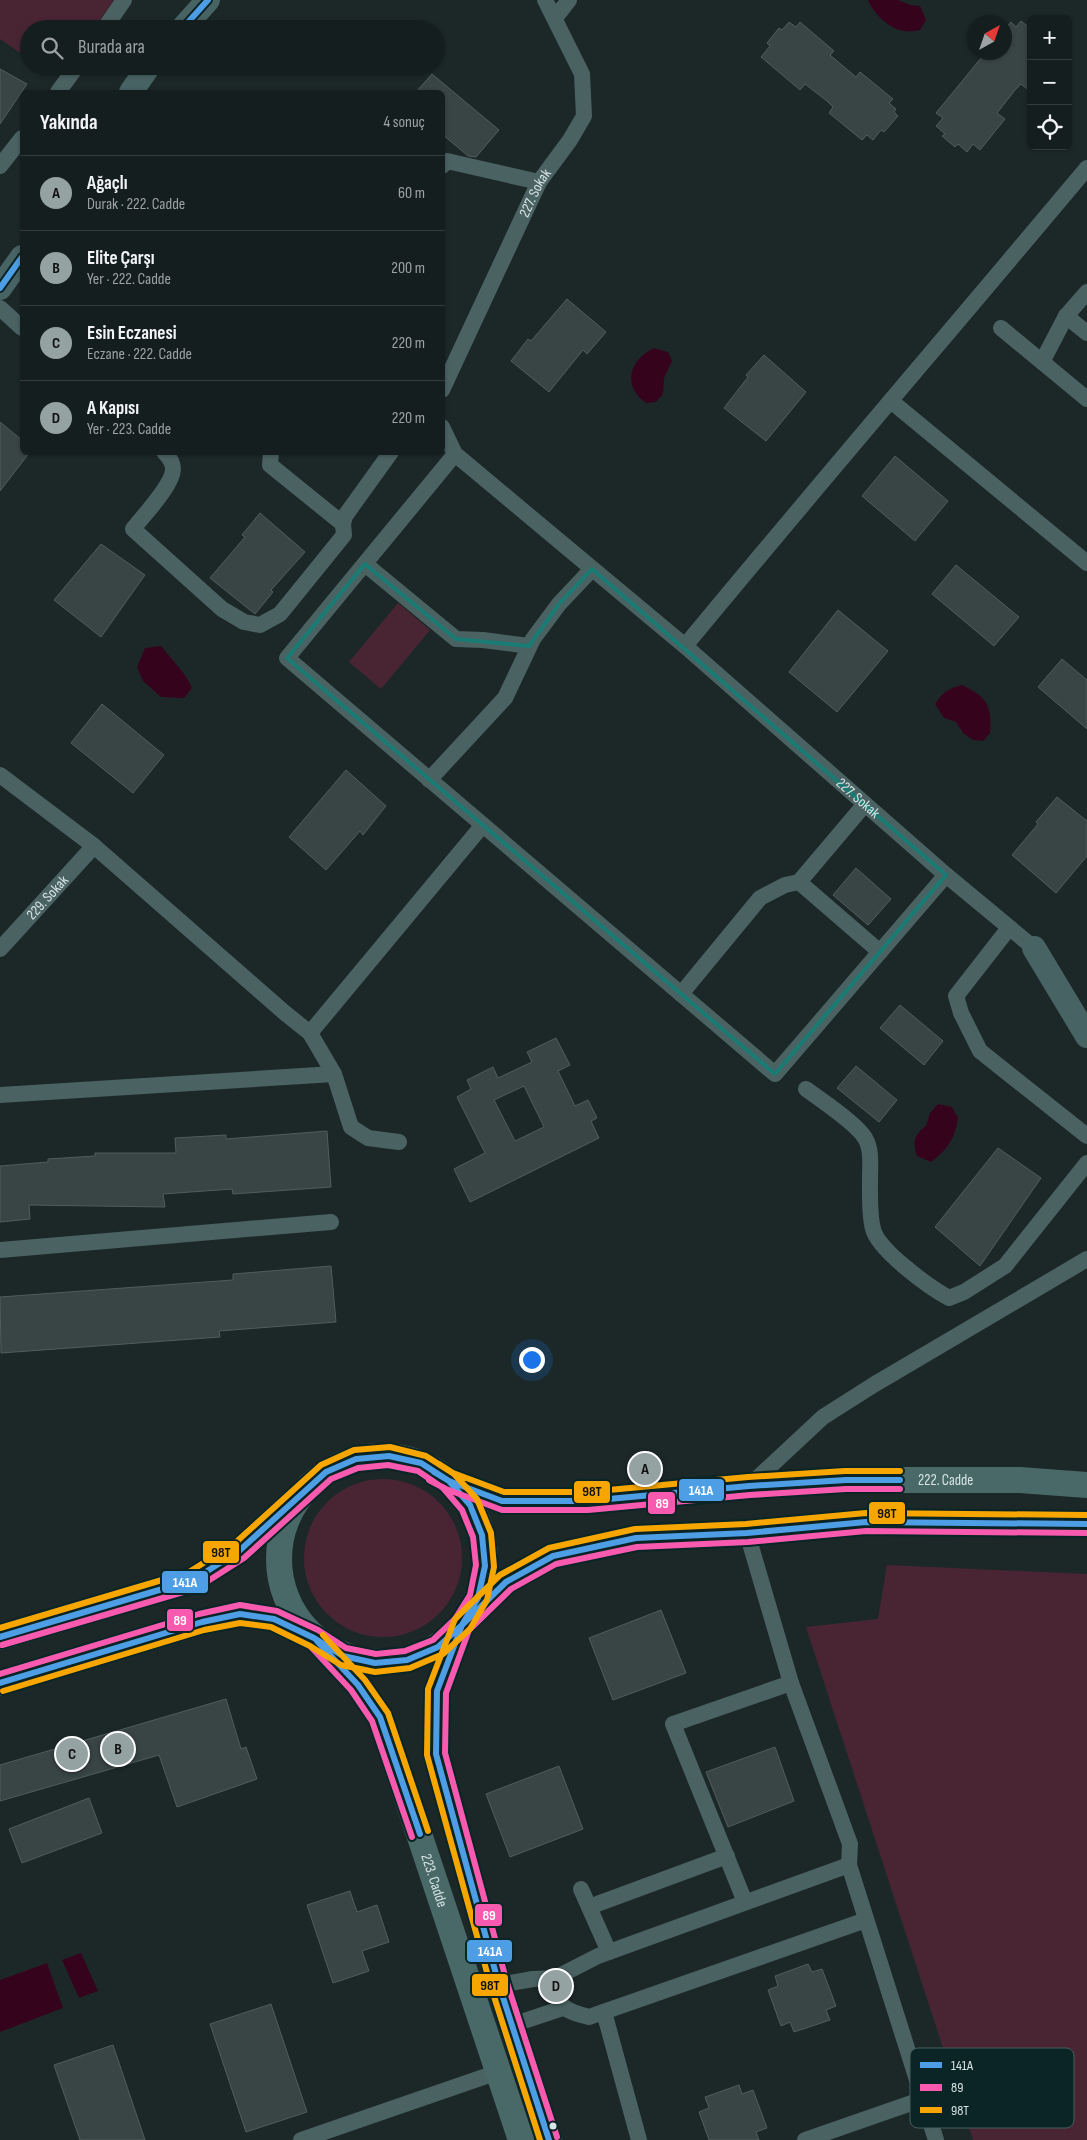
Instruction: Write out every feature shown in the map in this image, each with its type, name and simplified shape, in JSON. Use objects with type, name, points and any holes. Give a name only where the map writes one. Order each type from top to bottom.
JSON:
[{"type":"main road","points":[[0,1636],[193,1580],[239,1551],[326,1472],[356,1459],[389,1456],[421,1463],[449,1481],[470,1505],[482,1535],[485,1566],[478,1598],[462,1625],[437,1691],[436,1754],[500,1985],[548,2140]]},
{"type":"main road","name":"222. Cadde","points":[[449,1481],[502,1501],[587,1501],[749,1486],[846,1480],[1020,1480],[1087,1485]]},
{"type":"main road","name":"223. Cadde","points":[[301,1494],[285,1522],[278,1552],[281,1584],[294,1614],[358,1685],[380,1717],[521,2140]]},
{"type":"main road","points":[[0,1683],[202,1622],[240,1614],[274,1619],[314,1638],[343,1656],[375,1663],[407,1660],[438,1647],[506,1582],[552,1556],[636,1538],[747,1534],[866,1522],[1087,1524]]},
{"type":"street","points":[[110,20],[124,0]]},
{"type":"street","points":[[190,20],[208,0]]},
{"type":"street","name":"227. Sokak","points":[[445,384],[539,182],[570,140],[584,116],[582,74],[546,0]]},
{"type":"street","points":[[554,18],[569,0]]},
{"type":"street","points":[[59,90],[70,75]]},
{"type":"street","points":[[132,90],[143,75]]},
{"type":"street","points":[[0,166],[20,141]]},
{"type":"street","points":[[445,163],[447,161],[539,182]]},
{"type":"street","points":[[685,646],[814,490],[1087,168]]},
{"type":"street","points":[[0,288],[20,260]]},
{"type":"street","points":[[1042,362],[1066,316],[1087,292]]},
{"type":"street","points":[[0,308],[20,326]]},
{"type":"street","points":[[1066,316],[1087,333]]},
{"type":"street","points":[[1001,328],[1087,399]]},
{"type":"street","points":[[891,401],[1087,563]]},
{"type":"street","points":[[445,433],[455,454],[287,658],[775,1074],[946,875]]},
{"type":"street","name":"227. Sokak","points":[[455,454],[685,646],[946,875],[1034,948]]},
{"type":"street","points":[[167,455],[171,459],[173,470],[170,482],[133,529],[222,609],[244,622],[260,625],[280,614],[344,534],[343,524],[345,516],[389,455]]},
{"type":"street","points":[[271,455],[270,464],[343,524]]},
{"type":"street","points":[[365,564],[456,639],[483,640],[530,646]]},
{"type":"street","points":[[429,780],[505,698],[533,639],[559,604],[592,569]]},
{"type":"street","points":[[0,775],[94,846],[310,1033],[334,1074],[351,1128],[368,1138],[399,1142]]},
{"type":"street","points":[[681,994],[760,898],[785,886],[799,882],[865,804]]},
{"type":"street","points":[[310,1033],[482,826]]},
{"type":"street","name":"229. Sokak","points":[[0,949],[94,846]]},
{"type":"street","points":[[799,882],[880,952]]},
{"type":"street","points":[[1009,928],[956,996],[960,1013],[980,1051],[1087,1136]]},
{"type":"street","points":[[1034,948],[1087,1006]]},
{"type":"street","points":[[1034,948],[1087,1036]]},
{"type":"street","points":[[0,1095],[334,1074]]},
{"type":"street","points":[[806,1089],[844,1117],[865,1137],[870,1152],[871,1216],[873,1229],[878,1241],[935,1290],[948,1298],[964,1292],[1005,1266],[1087,1163]]},
{"type":"street","points":[[0,1250],[331,1222]]},
{"type":"street","points":[[749,1486],[823,1417],[874,1384],[1087,1259]]},
{"type":"street","points":[[747,1534],[791,1683],[850,1844],[848,1865],[910,2058]]},
{"type":"street","points":[[746,1902],[673,1724],[791,1683]]},
{"type":"street","points":[[589,1907],[727,1856]]},
{"type":"street","points":[[500,1985],[533,1979],[555,1978],[609,1952],[848,1865]]},
{"type":"street","points":[[581,1889],[609,1952]]},
{"type":"street","points":[[512,2025],[562,2008],[589,2017],[866,1920]]},
{"type":"street","points":[[555,1978],[562,2008]]},
{"type":"street","points":[[604,2012],[639,2140]]},
{"type":"street","points":[[300,2140],[498,2072]]},
{"type":"street","points":[[805,2140],[910,2104]]},
{"type":"street","points":[[932,2128],[936,2140]]},
{"type":"highlighted area","points":[[365,564],[456,639],[529,646],[559,604],[592,569],[946,875],[775,1074],[287,658]]},
{"type":"shaded area","points":[[0,0],[114,0],[100,20],[20,20],[20,53],[0,39]]},
{"type":"shaded area","points":[[868,0],[898,0],[910,5],[920,6],[926,20],[920,30],[898,30],[882,20]]},
{"type":"shaded area","points":[[654,348],[668,352],[672,361],[664,378],[663,394],[656,402],[646,403],[638,396],[634,389],[631,381],[632,374],[634,366],[639,359]]},
{"type":"shaded area","points":[[398,603],[430,630],[381,689],[349,662]]},
{"type":"shaded area","points":[[161,646],[192,688],[184,698],[161,697],[143,681],[137,667],[145,648]]},
{"type":"shaded area","points":[[962,685],[982,698],[989,709],[990,733],[983,741],[973,740],[963,733],[956,722],[944,718],[935,704],[946,691]]},
{"type":"shaded area","points":[[938,1104],[952,1107],[958,1118],[955,1132],[949,1143],[942,1153],[931,1162],[917,1156],[914,1143],[919,1133],[926,1126],[930,1113]]},
{"type":"shaded area","points":[[391,1479],[406,1482],[420,1488],[439,1502],[449,1514],[459,1535],[462,1558],[459,1581],[449,1602],[439,1614],[427,1624],[406,1634],[391,1637],[375,1637],[360,1634],[339,1624],[317,1602],[305,1573],[304,1550],[307,1535],[317,1514],[339,1492],[368,1480]]},
{"type":"shaded area","points":[[887,1565],[1087,1574],[1087,2140],[973,2140],[969,2128],[1074,2128],[1074,2048],[943,2048],[806,1627],[878,1619]]},
{"type":"shaded area","points":[[81,1953],[98,1991],[79,1998],[62,1960]]},
{"type":"shaded area","points":[[47,1963],[63,2008],[0,2032],[0,1980]]},
{"type":"building","points":[[1021,21],[1027,26],[1027,89],[1021,84],[997,113],[1005,119],[980,150],[973,144],[967,152],[958,144],[955,147],[942,136],[945,134],[936,126],[943,118],[936,113],[979,60],[1012,60],[1012,23],[1016,27]]},
{"type":"building","points":[[789,22],[796,27],[800,22],[834,51],[830,55],[856,77],[860,72],[893,99],[889,103],[896,109],[894,112],[898,116],[884,132],[881,130],[873,140],[867,135],[862,140],[829,113],[833,107],[827,101],[805,84],[800,90],[761,57],[770,46],[767,43],[779,28],[782,30]]},
{"type":"building","points":[[0,69],[27,84],[23,90],[20,90],[20,94],[0,124]]},
{"type":"building","points":[[433,75],[499,130],[476,157],[468,156],[445,137],[445,90],[418,90]]},
{"type":"building","points":[[567,299],[606,332],[587,354],[583,350],[549,392],[511,361],[528,339],[531,341]]},
{"type":"building","points":[[764,355],[806,392],[766,441],[724,408],[748,377],[746,375]]},
{"type":"building","points":[[0,422],[20,438],[20,455],[28,455],[0,491]]},
{"type":"building","points":[[895,456],[948,501],[915,541],[862,496]]},
{"type":"building","points":[[260,513],[305,552],[271,590],[273,592],[255,614],[210,578],[245,537],[242,535]]},
{"type":"building","points":[[101,544],[145,575],[101,637],[54,600]]},
{"type":"building","points":[[956,565],[1019,617],[994,646],[932,594]]},
{"type":"building","points":[[838,610],[888,651],[837,712],[789,672]]},
{"type":"building","points":[[1062,659],[1087,680],[1087,729],[1038,687]]},
{"type":"building","points":[[102,704],[164,755],[133,793],[71,743]]},
{"type":"building","points":[[346,770],[386,806],[363,835],[360,831],[326,870],[289,837]]},
{"type":"building","points":[[1057,797],[1087,821],[1087,856],[1056,893],[1012,855],[1038,824],[1036,822]]},
{"type":"building","points":[[856,868],[891,899],[868,925],[833,895]]},
{"type":"building","points":[[900,1005],[943,1041],[924,1065],[880,1028]]},
{"type":"building","points":[[556,1038],[570,1065],[558,1071],[575,1106],[588,1100],[597,1118],[591,1121],[599,1138],[470,1202],[454,1169],[485,1153],[457,1097],[471,1089],[467,1080],[493,1067],[498,1078],[532,1062],[527,1052]],"holes":[[[524,1086],[544,1127],[515,1141],[494,1100]]]},
{"type":"building","points":[[856,1066],[897,1100],[879,1122],[837,1088]]},
{"type":"building","points":[[327,1131],[331,1187],[233,1194],[232,1189],[163,1194],[165,1207],[29,1205],[30,1219],[0,1222],[0,1166],[48,1162],[48,1159],[95,1156],[95,1153],[176,1153],[175,1138],[226,1135],[226,1139]]},
{"type":"building","points":[[998,1148],[1041,1178],[980,1266],[935,1227]]},
{"type":"building","points":[[331,1266],[336,1322],[219,1331],[220,1337],[1,1353],[0,1297],[233,1280],[233,1274]]},
{"type":"building","points":[[661,1610],[686,1673],[613,1700],[589,1638]]},
{"type":"building","points":[[226,1699],[241,1749],[246,1747],[257,1779],[177,1807],[159,1755],[0,1801],[0,1765]]},
{"type":"building","points":[[775,1747],[794,1801],[728,1827],[706,1772]]},
{"type":"building","points":[[559,1766],[583,1829],[510,1857],[486,1794]]},
{"type":"building","points":[[89,1798],[102,1833],[22,1863],[9,1829]]},
{"type":"building","points":[[350,1891],[357,1912],[377,1905],[389,1942],[362,1951],[369,1971],[333,1983],[307,1905]]},
{"type":"building","points":[[808,1964],[812,1972],[822,1969],[836,2006],[826,2010],[830,2020],[794,2032],[790,2022],[781,2026],[768,1990],[778,1986],[775,1976]]},
{"type":"building","points":[[271,2004],[307,2112],[246,2132],[210,2024]]},
{"type":"building","points":[[113,2045],[145,2140],[80,2140],[54,2065]]},
{"type":"building","points":[[739,2085],[742,2094],[753,2090],[767,2128],[756,2132],[759,2140],[709,2140],[699,2112],[709,2108],[705,2097]]},
{"type":"transit line","name":"141A","points":[[190,20],[208,0]]},
{"type":"transit line","name":"141A","points":[[0,288],[20,260]]},
{"type":"transit line","name":"98T","points":[[0,1628],[189,1572],[234,1544],[321,1465],[354,1450],[390,1447],[426,1456],[454,1474],[477,1499],[491,1533],[494,1567],[487,1600],[470,1629],[443,1654],[410,1668],[375,1672],[341,1665],[310,1646],[271,1627],[240,1623],[204,1630],[3,1691]]},
{"type":"transit line","name":"141A","points":[[0,1637],[193,1580],[239,1551],[326,1472],[356,1459],[389,1456],[421,1463],[449,1481],[470,1505],[482,1535],[485,1566],[478,1598],[462,1625],[438,1647],[407,1660],[375,1663],[343,1656],[314,1638],[274,1619],[240,1614],[202,1622],[0,1683]]},
{"type":"transit line","name":"98T","points":[[439,1464],[453,1473],[504,1492],[587,1492],[748,1477],[845,1471],[900,1471]]},
{"type":"transit line","name":"89","points":[[0,1674],[199,1614],[240,1605],[277,1611],[318,1630],[346,1648],[376,1654],[405,1651],[433,1640],[455,1619],[470,1595],[476,1565],[473,1537],[462,1510],[443,1488],[418,1471],[388,1465],[358,1468],[331,1479],[244,1558],[197,1588],[2,1645]]},
{"type":"transit line","name":"141A","points":[[434,1472],[449,1481],[502,1501],[587,1501],[749,1486],[846,1480],[900,1480]]},
{"type":"transit line","name":"89","points":[[429,1480],[446,1489],[502,1510],[588,1510],[750,1495],[846,1489],[900,1489]]},
{"type":"transit line","name":"98T","points":[[540,2140],[491,1987],[427,1755],[428,1689],[455,1619],[500,1575],[549,1548],[635,1529],[746,1524],[866,1513],[1087,1515]]},
{"type":"transit line","name":"141A","points":[[549,2140],[499,1985],[436,1754],[437,1691],[462,1625],[506,1582],[553,1556],[636,1538],[747,1533],[866,1522],[1087,1524]]},
{"type":"transit line","name":"89","points":[[557,2137],[507,1983],[445,1753],[446,1693],[469,1630],[511,1589],[556,1564],[637,1547],[748,1542],[866,1531],[1087,1533]]},
{"type":"transit line","name":"98T","points":[[323,1635],[365,1680],[388,1713],[428,1831]]},
{"type":"transit line","name":"141A","points":[[317,1641],[358,1685],[380,1717],[420,1834]]},
{"type":"transit line","name":"89","points":[[311,1647],[351,1690],[372,1721],[412,1837]]},
{"type":"place","name":"Ağaçlı","points":[[645,1469]]},
{"type":"place","name":"Elite Çarşı","points":[[118,1749]]},
{"type":"place","name":"Esin Eczanesi","points":[[72,1754]]},
{"type":"place","name":"A Kapısı","points":[[556,1986]]}]
